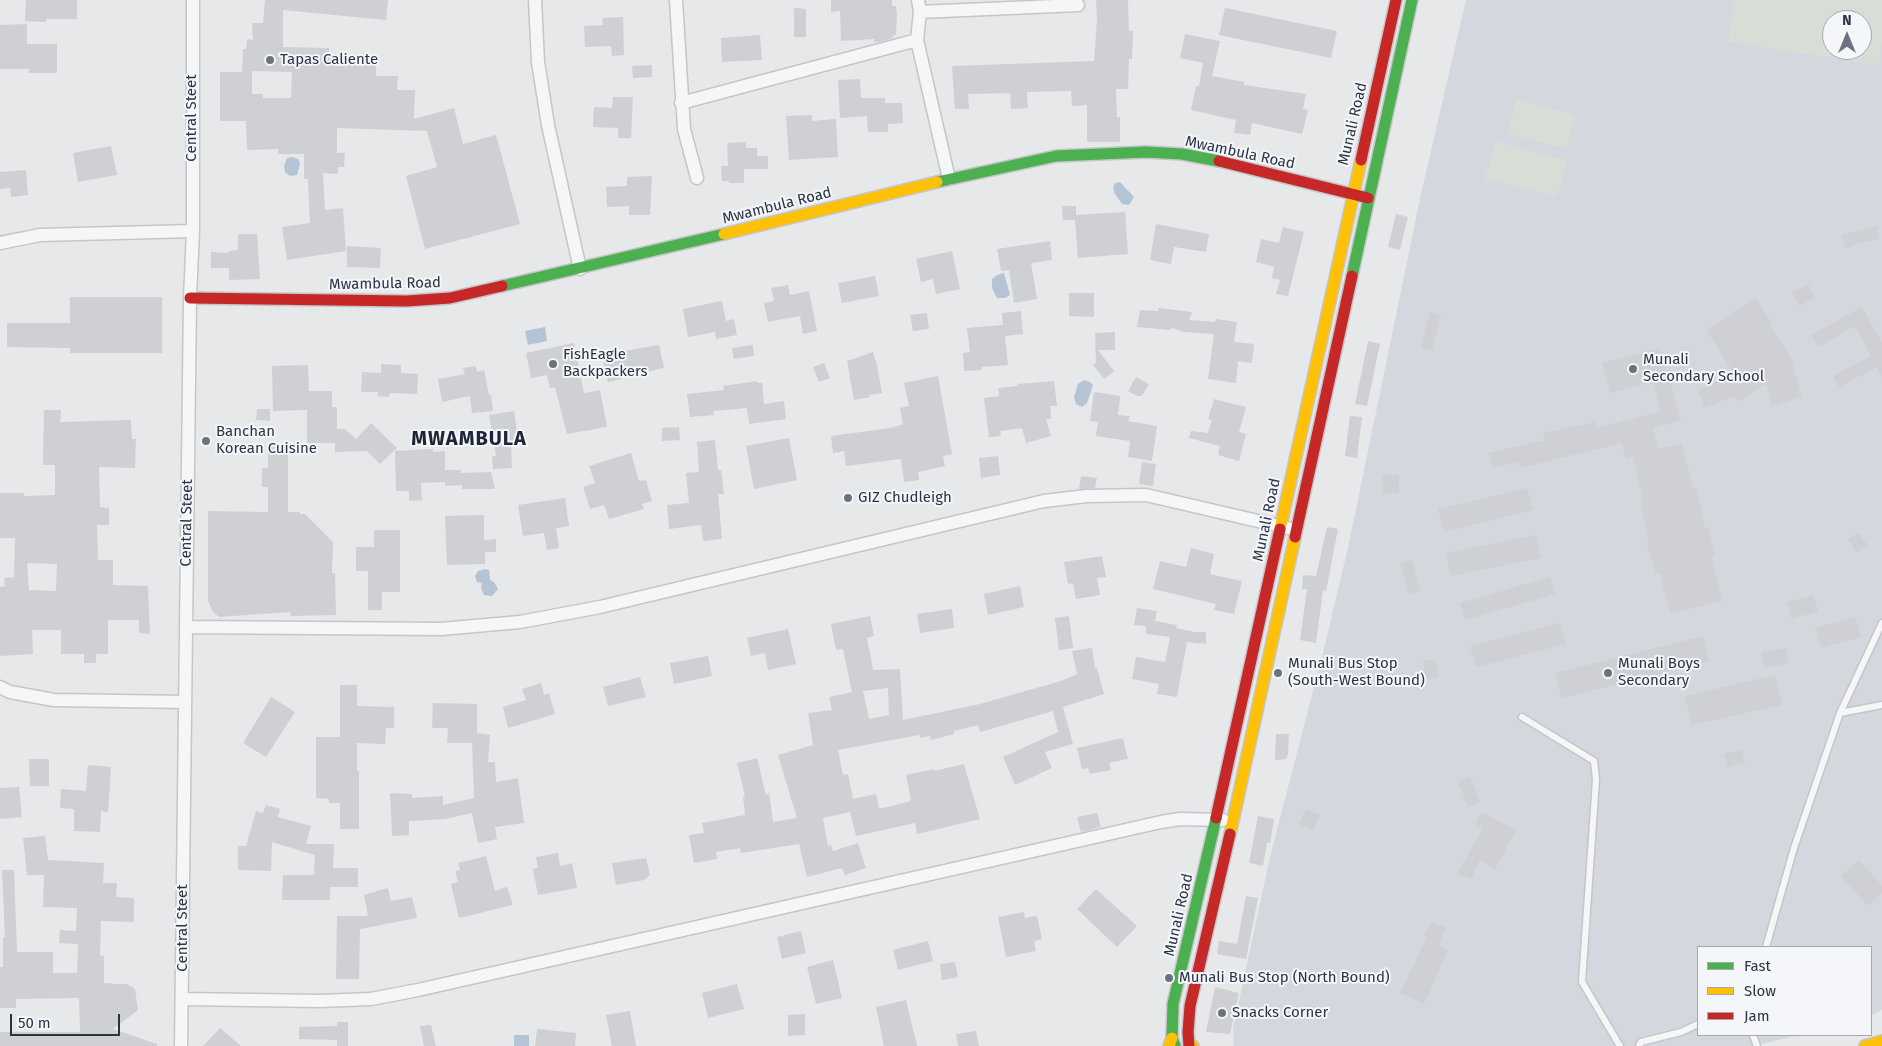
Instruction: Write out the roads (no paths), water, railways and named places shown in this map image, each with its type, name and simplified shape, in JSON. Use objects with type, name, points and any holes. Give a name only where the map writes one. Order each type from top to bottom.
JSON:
[{"type":"main road","name":"Munali Road","points":[[1172,1040],[1173,1004],[1281,527],[1396,0]]},
{"type":"main road","name":"Munali Road","points":[[1190,1045],[1190,1006],[1233,822],[1412,0]]},
{"type":"main road","name":"Mwambula Road","points":[[190,298],[407,301],[450,298],[580,270],[949,179],[1056,156],[1146,152],[1182,154],[1230,163],[1368,198]]},
{"type":"main road","points":[[1866,1046],[1882,1041]]},
{"type":"street","name":"Central Steet","points":[[182,1046],[190,298],[193,231],[193,0]]},
{"type":"street","points":[[535,0],[538,62],[547,116],[580,270]]},
{"type":"street","points":[[676,0],[684,129],[697,178]]},
{"type":"street","points":[[949,179],[917,40],[919,6],[1078,6]]},
{"type":"street","points":[[681,103],[917,40]]},
{"type":"street","points":[[0,243],[40,235],[193,231]]},
{"type":"street","points":[[186,627],[440,629],[520,622],[600,607],[1044,501],[1087,496],[1146,495],[1296,530]]},
{"type":"street","points":[[0,687],[10,692],[54,700],[185,702]]},
{"type":"street","points":[[183,999],[320,1002],[371,999],[428,988],[1161,822],[1180,819],[1216,819],[1233,822]]},
{"type":"lane","points":[[1766,946],[1794,848],[1840,713],[1882,624]]},
{"type":"lane","points":[[1840,713],[1882,705]]},
{"type":"lane","points":[[1522,716],[1594,761],[1596,780],[1582,982],[1620,1046]]},
{"type":"lane","points":[[1639,1046],[1641,1042],[1681,1032],[1697,1024]]},
{"type":"water","points":[[287,158],[298,159],[300,164],[297,175],[290,176],[285,172],[284,166]]},
{"type":"water","points":[[1120,182],[1134,197],[1129,205],[1122,204],[1115,194],[1113,188],[1115,183]]},
{"type":"water","points":[[1004,273],[1010,295],[1005,298],[997,298],[992,288],[992,279]]},
{"type":"water","points":[[545,327],[547,341],[528,345],[525,331]]},
{"type":"water","points":[[1084,380],[1093,385],[1087,403],[1082,407],[1076,404],[1074,397],[1078,384]]},
{"type":"water","points":[[489,570],[490,580],[494,582],[498,589],[492,596],[484,595],[481,588],[482,583],[477,582],[475,576],[478,571]]},
{"type":"water","points":[[514,1035],[529,1035],[529,1046],[514,1046]]},
{"type":"place","name":"Tapas Caliente","points":[[270,60]]},
{"type":"place","name":"FishEagle Backpackers","points":[[553,364]]},
{"type":"place","name":"Munali Secondary School","points":[[1633,369]]},
{"type":"place","name":"Banchan Korean Cuisine","points":[[206,441]]},
{"type":"place","name":"GIZ Chudleigh","points":[[848,498]]},
{"type":"place","name":"Munali Bus Stop (South-West Bound)","points":[[1278,673]]},
{"type":"place","name":"Munali Boys Secondary","points":[[1608,673]]},
{"type":"place","name":"Munali Bus Stop (North Bound)","points":[[1169,978]]},
{"type":"place","name":"Snacks Corner","points":[[1222,1013]]},
{"type":"district","name":"MWAMBULA","points":[[469,439]]}]
